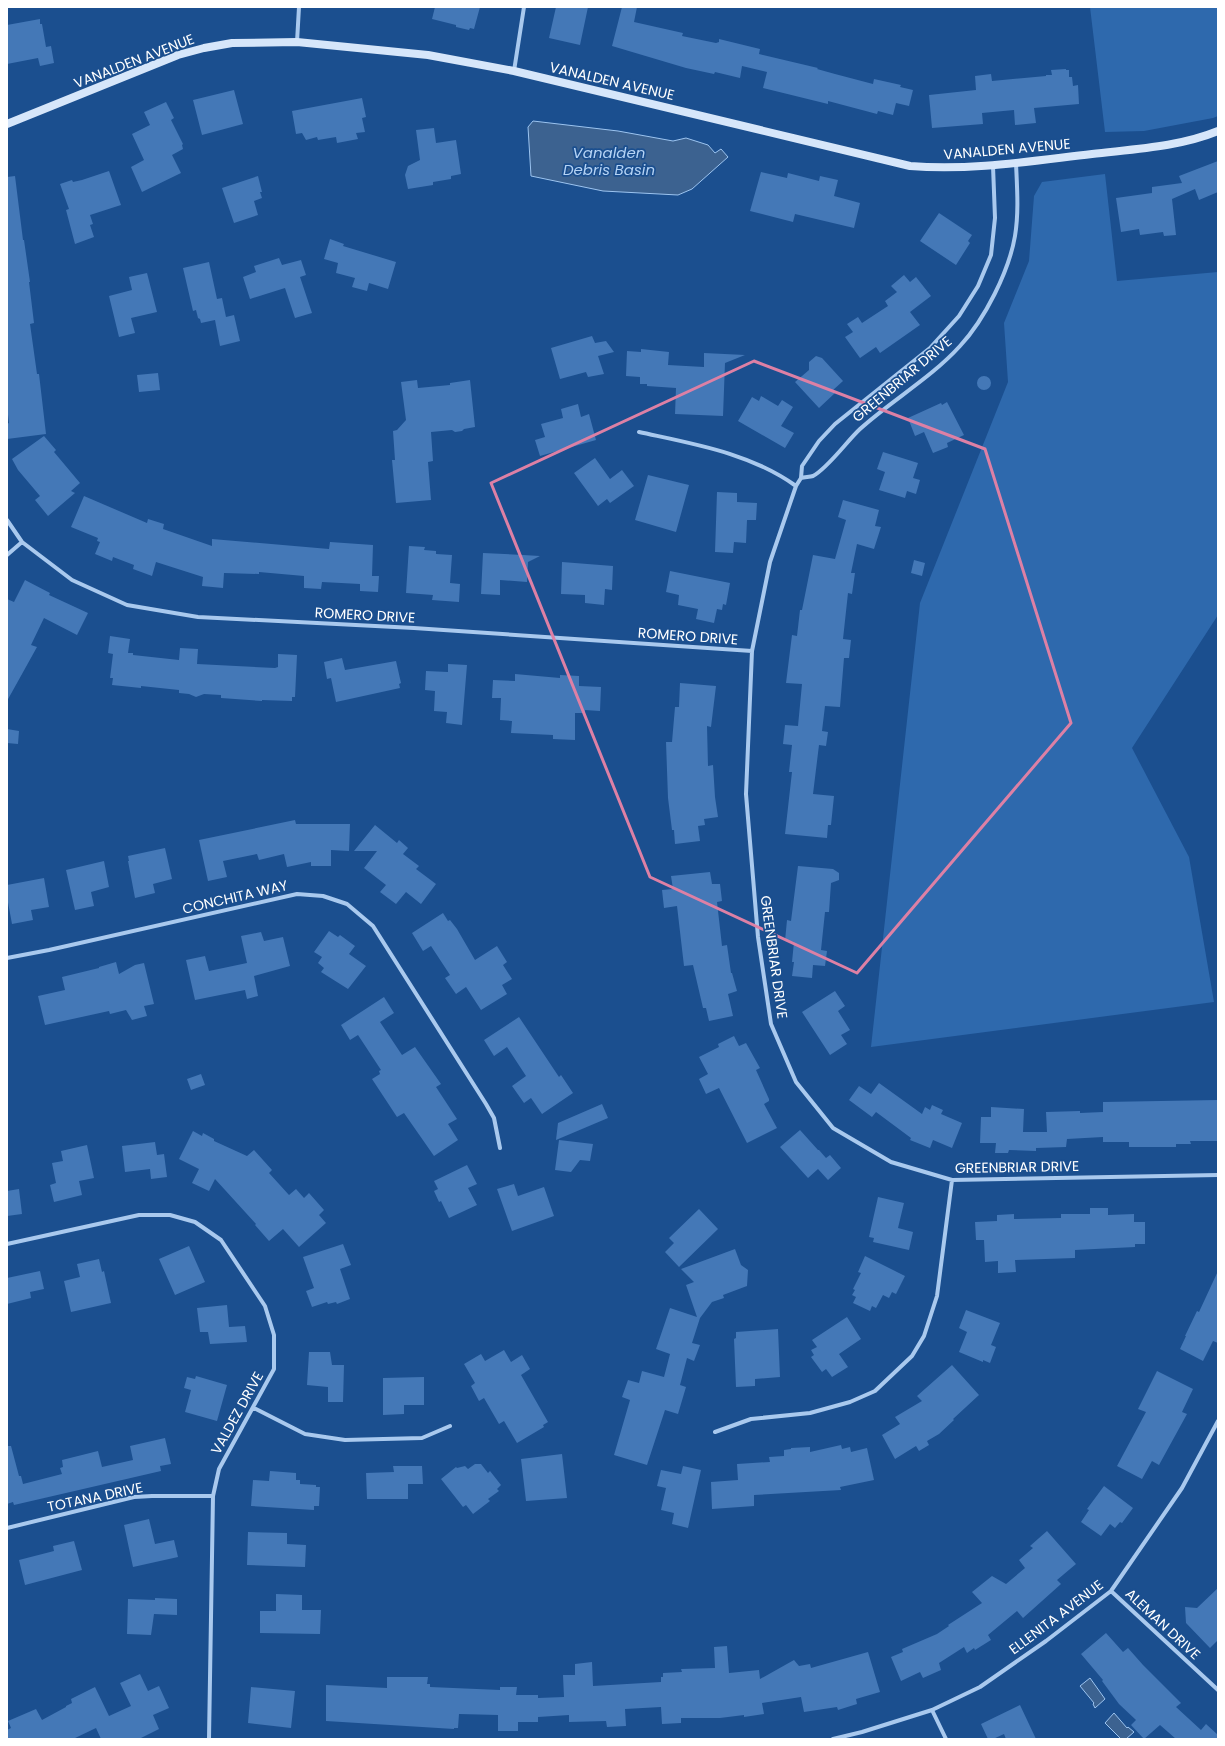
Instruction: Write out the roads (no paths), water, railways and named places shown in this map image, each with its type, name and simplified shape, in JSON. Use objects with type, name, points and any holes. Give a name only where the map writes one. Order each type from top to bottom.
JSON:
[{"type":"main road","name":"VANALDEN AVENUE","points":[[7,124],[185,53],[232,43],[297,42],[428,55],[514,71],[910,166],[939,168],[993,166],[1162,146],[1218,131]]},
{"type":"street","points":[[297,42],[299,7]]},
{"type":"street","points":[[514,71],[524,7]]},
{"type":"street","name":"GREENBRIAR DRIVE","points":[[801,478],[812,476],[821,470],[860,429],[944,361],[960,346],[972,331],[989,305],[996,291],[1015,236],[1017,209],[1016,163]]},
{"type":"street","name":"GREENBRIAR DRIVE","points":[[993,166],[996,218],[991,255],[978,286],[959,316],[930,348],[835,424],[819,442],[802,466],[801,478],[796,486],[770,562],[752,651],[746,794],[758,937],[771,1024],[796,1082],[833,1128],[891,1162],[952,1180],[1218,1175]]},
{"type":"street","points":[[639,432],[716,449],[736,455],[779,474],[796,486]]},
{"type":"street","name":"ROMERO DRIVE","points":[[7,520],[22,542],[72,580],[127,605],[198,617],[414,628],[752,651]]},
{"type":"street","points":[[7,555],[22,542]]},
{"type":"street","name":"CONCHITA WAY","points":[[7,958],[50,950],[297,894],[323,896],[348,904],[373,926],[486,1104],[494,1118],[500,1148]]},
{"type":"street","points":[[715,1432],[751,1419],[810,1413],[850,1402],[875,1391],[912,1356],[924,1336],[937,1296],[952,1180]]},
{"type":"street","name":"VALDEZ DRIVE","points":[[7,1244],[139,1215],[170,1215],[195,1222],[221,1240],[265,1306],[274,1335],[274,1369],[254,1408],[219,1469],[213,1496],[209,1739]]},
{"type":"street","points":[[254,1408],[305,1434],[345,1440],[422,1438],[450,1426]]},
{"type":"street","name":"ELLENITA AVENUE","points":[[833,1739],[862,1732],[932,1710],[980,1687],[1046,1641],[1111,1591],[1182,1488],[1218,1421]]},
{"type":"street","name":"TOTANA DRIVE","points":[[7,1528],[134,1498],[152,1496],[213,1496]]},
{"type":"street","name":"ALEMAN DRIVE","points":[[1111,1591],[1218,1690]]},
{"type":"street","points":[[932,1710],[946,1739]]},
{"type":"water","name":"Vanalden Debris Basin","points":[[533,121],[618,131],[673,141],[686,138],[708,145],[715,153],[721,149],[728,157],[692,189],[678,195],[603,191],[531,176],[528,127]]},
{"type":"water","points":[[1090,1678],[1105,1699],[1095,1708],[1094,1703],[1080,1686]]},
{"type":"water","points":[[1114,1713],[1127,1728],[1128,1727],[1134,1732],[1126,1739],[1121,1739],[1105,1723]]}]
